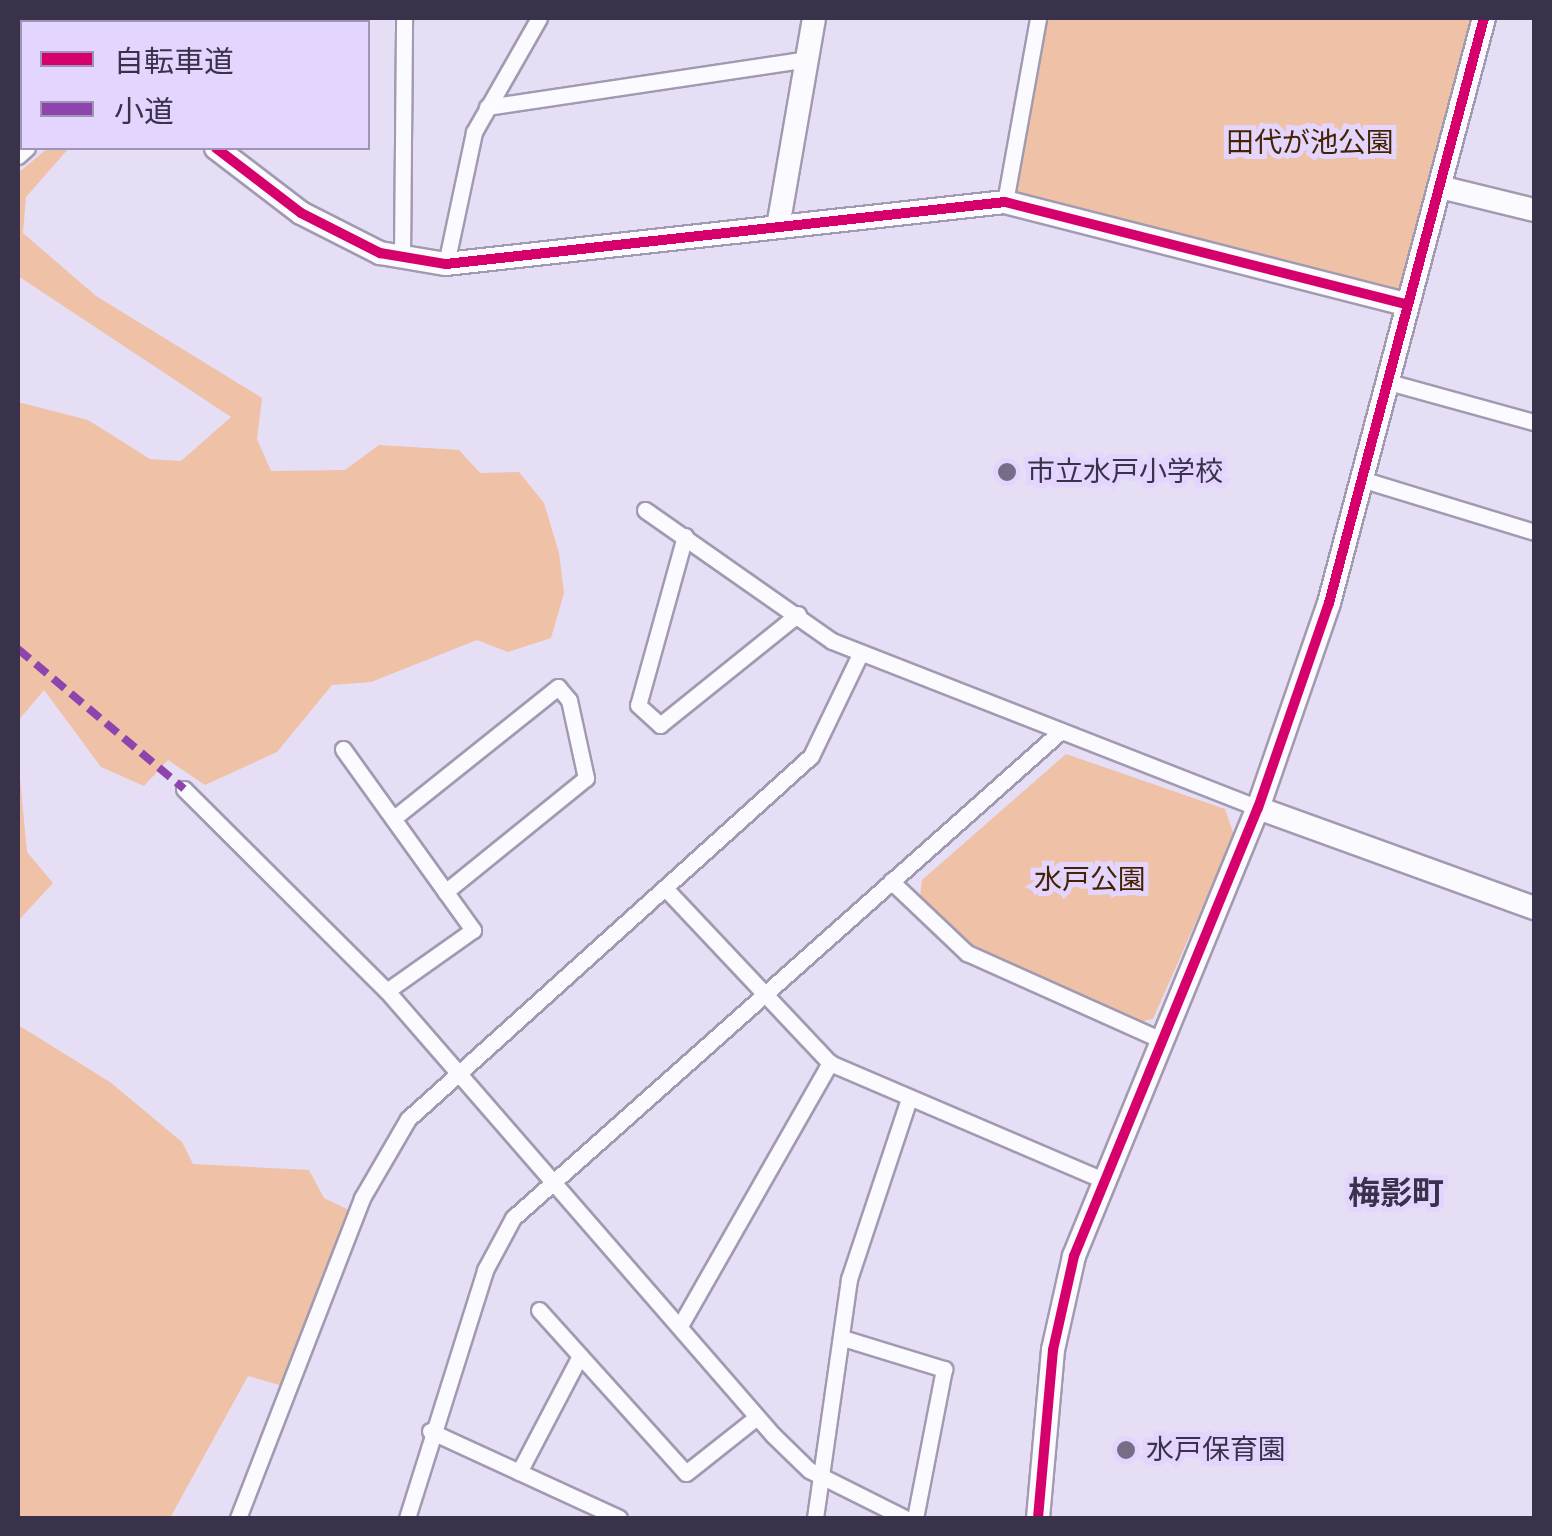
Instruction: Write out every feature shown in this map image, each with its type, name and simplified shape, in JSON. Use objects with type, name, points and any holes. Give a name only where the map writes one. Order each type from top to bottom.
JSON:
[{"type":"street","points":[[402,258],[404,18]]},
{"type":"street","points":[[446,264],[487,107],[539,18]]},
{"type":"street","points":[[779,221],[814,18]]},
{"type":"street","points":[[1004,202],[1038,18]]},
{"type":"street","points":[[1038,1518],[1053,1350],[1103,1180],[1258,808],[1360,479],[1484,18]]},
{"type":"street","points":[[487,107],[807,59]]},
{"type":"street","points":[[219,150],[301,213],[402,258],[446,264],[779,221],[1004,202],[1405,304]]},
{"type":"street","points":[[1440,187],[1534,210]]},
{"type":"street","points":[[1386,382],[1534,422]]},
{"type":"street","points":[[1360,479],[1534,532]]},
{"type":"street","points":[[645,510],[860,654],[1258,808],[1534,908]]},
{"type":"street","points":[[686,536],[638,705],[660,726],[798,614]]},
{"type":"street","points":[[238,1518],[362,1198],[408,1119],[454,1070],[666,888],[811,756],[860,654]]},
{"type":"street","points":[[394,818],[558,687],[569,700],[586,778],[445,892]]},
{"type":"street","points":[[407,1518],[430,1431],[485,1270],[514,1218],[548,1182],[1061,731]]},
{"type":"street","points":[[342,749],[473,930],[387,990]]},
{"type":"street","points":[[184,789],[387,990],[548,1182],[681,1324],[757,1417],[822,1476],[905,1518]]},
{"type":"street","points":[[891,881],[967,953],[1159,1039]]},
{"type":"street","points":[[666,888],[761,994],[830,1063],[1103,1180]]},
{"type":"street","points":[[681,1324],[830,1063]]},
{"type":"street","points":[[815,1518],[862,1222],[909,1099]]},
{"type":"street","points":[[539,1310],[686,1472],[757,1417]]},
{"type":"street","points":[[843,1338],[944,1369],[914,1518]]},
{"type":"street","points":[[519,1472],[580,1356]]},
{"type":"street","points":[[430,1431],[619,1518]]},
{"type":"green space","name":"田代が池公園","points":[[1045,18],[1473,18],[1401,296],[1011,198]]},
{"type":"green space","points":[[46,150],[67,150],[26,197],[23,233],[96,296],[262,398],[257,439],[271,471],[345,470],[379,445],[459,450],[480,473],[519,472],[544,503],[559,553],[564,593],[551,638],[508,652],[477,640],[371,682],[332,685],[277,752],[205,785],[168,760],[144,786],[101,767],[44,690],[18,721],[18,402],[88,420],[150,459],[181,461],[231,417],[18,276],[18,173]]},
{"type":"green space","name":"水戸公園","points":[[1066,754],[1225,809],[1234,835],[1153,1019],[1138,1022],[972,948],[920,897],[922,880]]},
{"type":"green space","points":[[18,757],[27,852],[53,883],[18,921]]},
{"type":"green space","points":[[18,1025],[110,1082],[182,1142],[193,1164],[309,1170],[324,1198],[361,1216],[290,1388],[248,1376],[170,1518],[18,1518]]},
{"type":"marked path","points":[[18,649],[184,789]]},
{"type":"cycle path","points":[[1038,1518],[1053,1350],[1074,1256],[1258,808],[1329,603],[1484,18]]},
{"type":"cycle path","points":[[219,150],[301,213],[380,253],[446,264],[1005,202],[1405,304]]},
{"type":"place","name":"市立水戸小学校","points":[[1007,472]]},
{"type":"place","name":"水戸保育園","points":[[1126,1450]]},
{"type":"district","name":"梅影町","points":[[1396,1193]]}]
